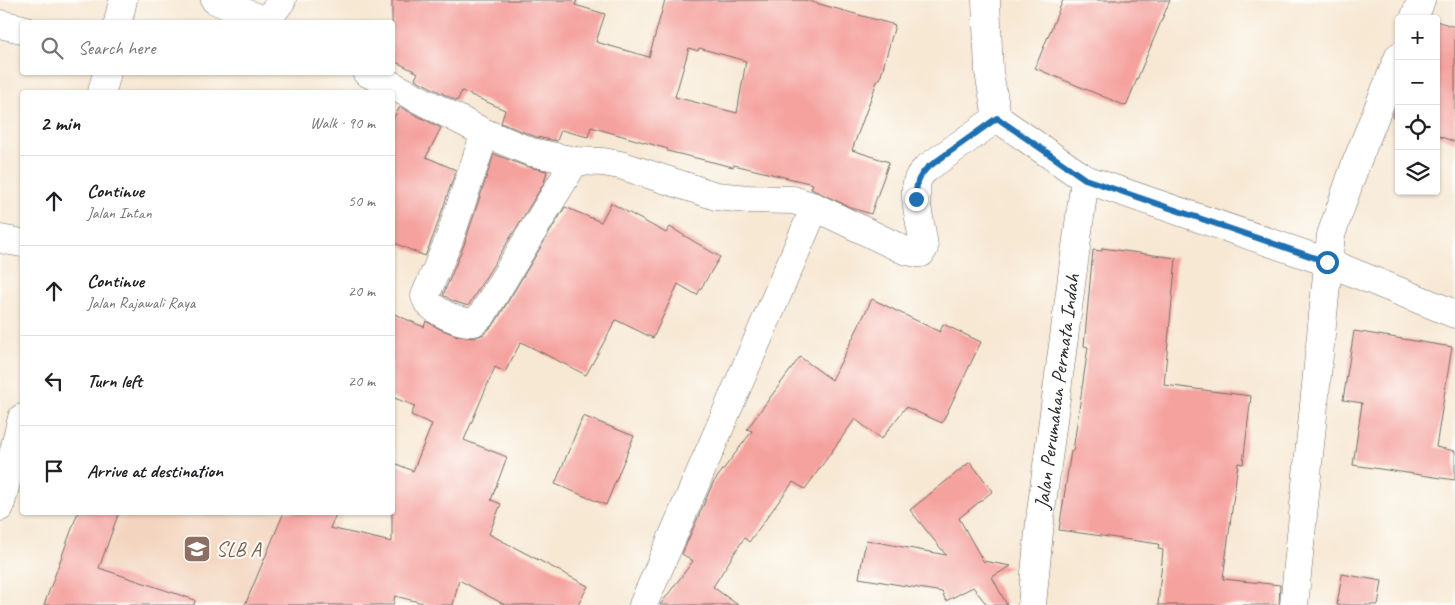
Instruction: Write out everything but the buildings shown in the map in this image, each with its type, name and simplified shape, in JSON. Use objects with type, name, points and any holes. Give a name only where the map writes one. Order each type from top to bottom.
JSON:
[{"type":"street","points":[[118,20],[123,0]]},
{"type":"street","points":[[216,0],[262,20]]},
{"type":"street","points":[[268,20],[282,0]]},
{"type":"street","points":[[986,0],[989,72],[997,118],[1085,179],[1327,262],[1455,314]]},
{"type":"street","points":[[1415,15],[1421,0]]},
{"type":"street","points":[[0,24],[20,29]]},
{"type":"street","points":[[1294,605],[1331,235],[1355,166],[1397,60]]},
{"type":"street","points":[[102,90],[106,75]]},
{"type":"street","points":[[372,75],[485,133],[531,152],[575,160],[620,165],[716,196],[748,200],[785,199],[815,207],[916,254],[924,248],[916,199],[919,177],[927,168],[997,118]]},
{"type":"street","points":[[485,133],[448,240],[425,296],[426,301],[431,306],[463,322],[474,322],[482,315],[575,160]]},
{"type":"street","name":"Jalan Perumahan Permata Indah","points":[[1032,605],[1041,511],[1085,179]]},
{"type":"street","points":[[643,605],[815,207]]},
{"type":"street","points":[[0,240],[20,244]]},
{"type":"street","points":[[0,508],[20,426]]},
{"type":"shaded area","name":"SLB A","points":[[81,515],[343,515],[302,605],[99,605]]},
{"type":"place","name":"SLB A","points":[[197,549]]},
{"type":"route","points":[[916,199],[919,177],[927,168],[997,118],[1085,179],[1327,262]]}]
